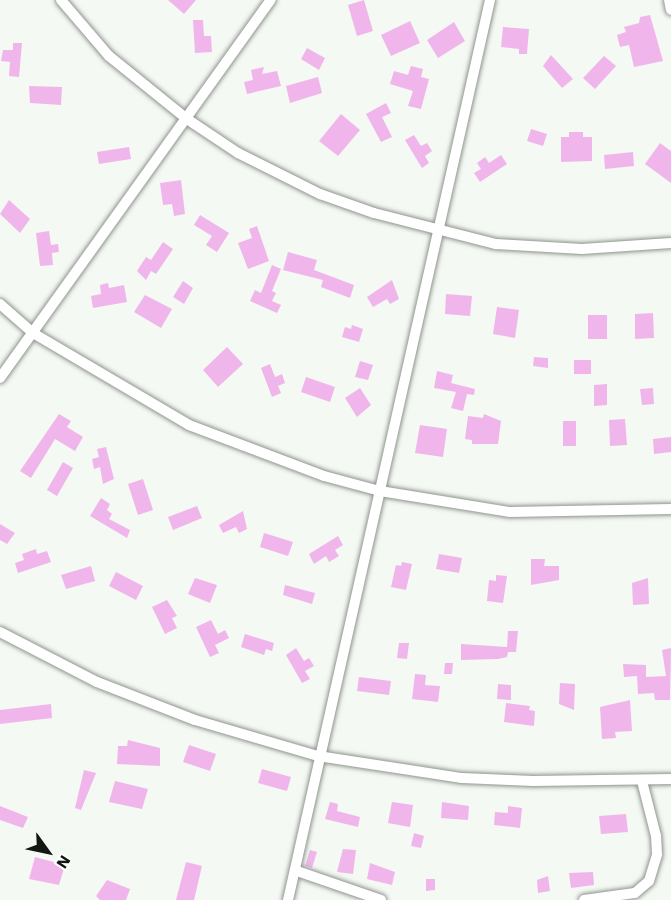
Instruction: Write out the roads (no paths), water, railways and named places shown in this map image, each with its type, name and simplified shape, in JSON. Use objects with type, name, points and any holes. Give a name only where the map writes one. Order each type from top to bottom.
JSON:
[{"type":"street","points":[[61,0],[109,56],[187,119],[238,153],[320,194],[440,231],[496,244],[582,249],[671,243]]},
{"type":"street","points":[[0,378],[271,0]]},
{"type":"street","points":[[288,900],[297,871],[318,756],[440,231],[490,0]]},
{"type":"street","points":[[669,0],[671,10]]},
{"type":"street","points":[[0,304],[33,333],[189,425],[302,468],[380,491],[510,512],[671,509]]},
{"type":"street","points":[[0,632],[97,682],[195,720],[318,756],[462,778],[642,782],[671,779]]},
{"type":"street","points":[[584,900],[635,893],[650,881],[657,854],[656,836],[642,782]]},
{"type":"street","points":[[297,871],[381,900]]}]
